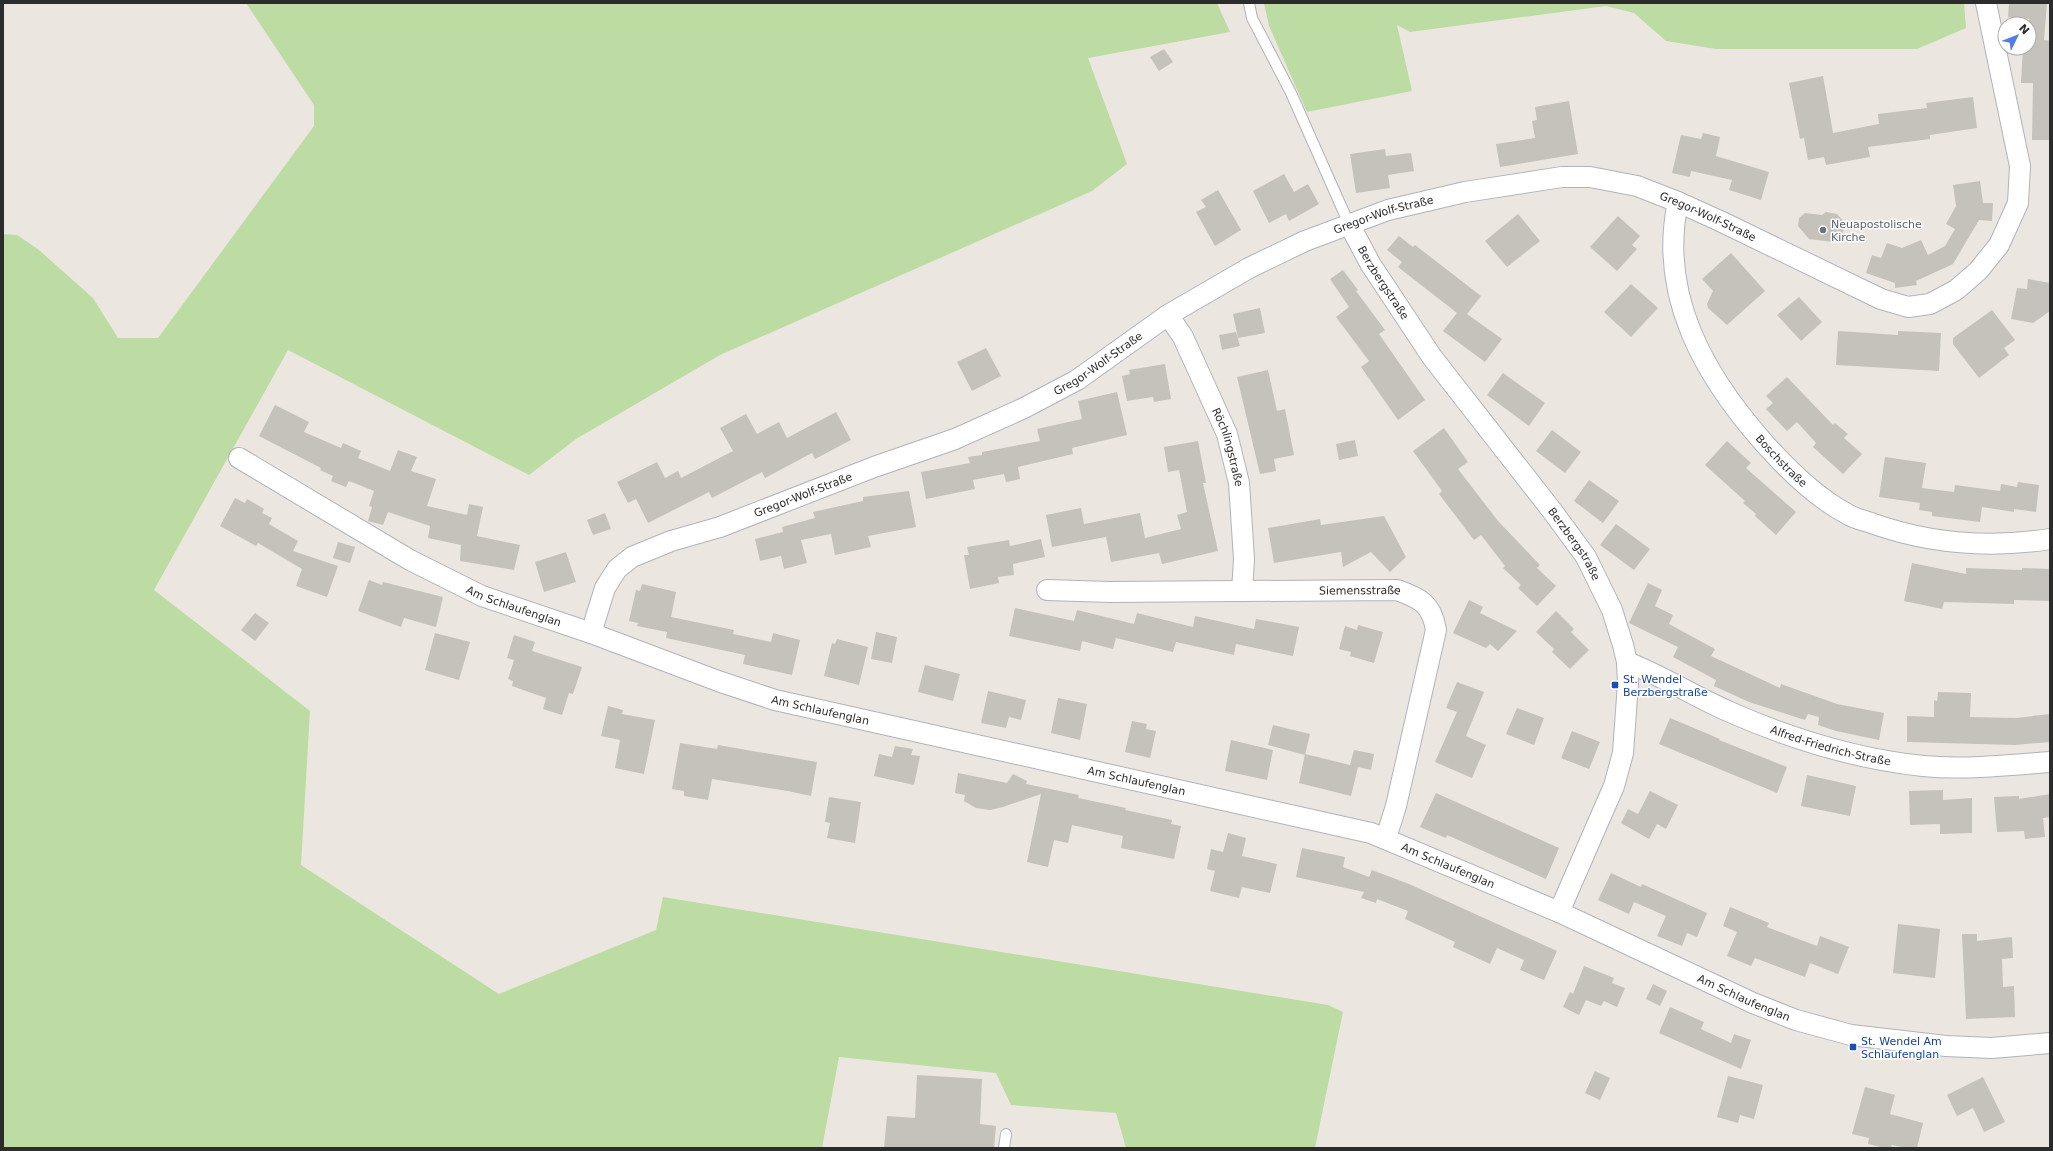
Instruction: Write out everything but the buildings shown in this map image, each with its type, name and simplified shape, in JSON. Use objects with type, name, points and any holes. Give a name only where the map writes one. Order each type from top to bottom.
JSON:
[{"type":"street","name":"Gregor-Wolf-Straße","points":[[592,633],[606,588],[617,569],[632,557],[671,541],[720,526],[874,467],[955,439],[1024,408],[1078,380],[1168,315],[1249,268],[1305,241],[1388,210],[1465,192],[1562,177],[1590,177],[1637,186],[1678,202],[1881,298],[1908,307],[1930,304],[1956,290],[1978,271],[1999,245],[2018,203],[2020,166],[1986,3]]},
{"type":"street","name":"Boschstraße","points":[[1678,202],[1674,221],[1673,241],[1675,276],[1687,324],[1706,365],[1738,414],[1776,457],[1817,495],[1849,515],[1889,529],[1939,540],[1983,544],[2025,543],[2050,539]]},
{"type":"street","name":"Berzbergstraße","points":[[1349,224],[1371,265],[1432,357],[1553,512],[1586,557],[1612,610],[1627,662],[1628,683],[1626,726],[1622,753],[1614,786],[1560,912]]},
{"type":"street","name":"Röchlingstraße","points":[[1168,315],[1183,338],[1227,434],[1239,483],[1244,559],[1242,591]]},
{"type":"street","name":"Am Schlaufenglan","points":[[239,458],[410,560],[482,596],[592,633],[718,681],[775,700],[1342,826],[1386,838],[1560,912],[1753,1003],[1796,1020],[1851,1035],[1946,1046],[1992,1048],[2050,1043]]},
{"type":"street","name":"Siemensstraße","points":[[1047,590],[1110,592],[1397,590],[1415,596],[1428,607],[1434,616],[1436,630],[1396,806],[1386,838]]},
{"type":"street","name":"Alfred-Friedrich-Straße","points":[[1627,662],[1649,670],[1730,712],[1806,740],[1871,758],[1924,766],[1993,766],[2050,762]]},
{"type":"lane","points":[[1249,3],[1252,18],[1291,93],[1349,224]]},
{"type":"lane","points":[[1004,1148],[1006,1134]]},
{"type":"green space","points":[[246,3],[1217,3],[1230,32],[1088,58],[1127,164],[1092,191],[720,355],[576,439],[529,475],[288,350],[154,590],[310,711],[301,865],[499,994],[656,930],[663,897],[1328,1005],[1343,1012],[1315,1148],[1126,1148],[1116,1113],[1011,1105],[996,1073],[839,1057],[822,1148],[3,1148],[3,234],[17,235],[39,250],[93,298],[118,338],[158,338],[314,126],[314,105]]},
{"type":"green space","points":[[1264,3],[1964,3],[1966,28],[1917,49],[1716,49],[1666,41],[1634,13],[1606,6],[1410,32],[1397,25],[1412,91],[1307,112],[1269,26]]},
{"type":"place","name":"Neuapostolische Kirche","points":[[1823,230]]},
{"type":"place","name":"St. Wendel Berzbergstraße","points":[[1615,685]]},
{"type":"place","name":"St. Wendel Am Schlaufenglan","points":[[1853,1047]]}]
